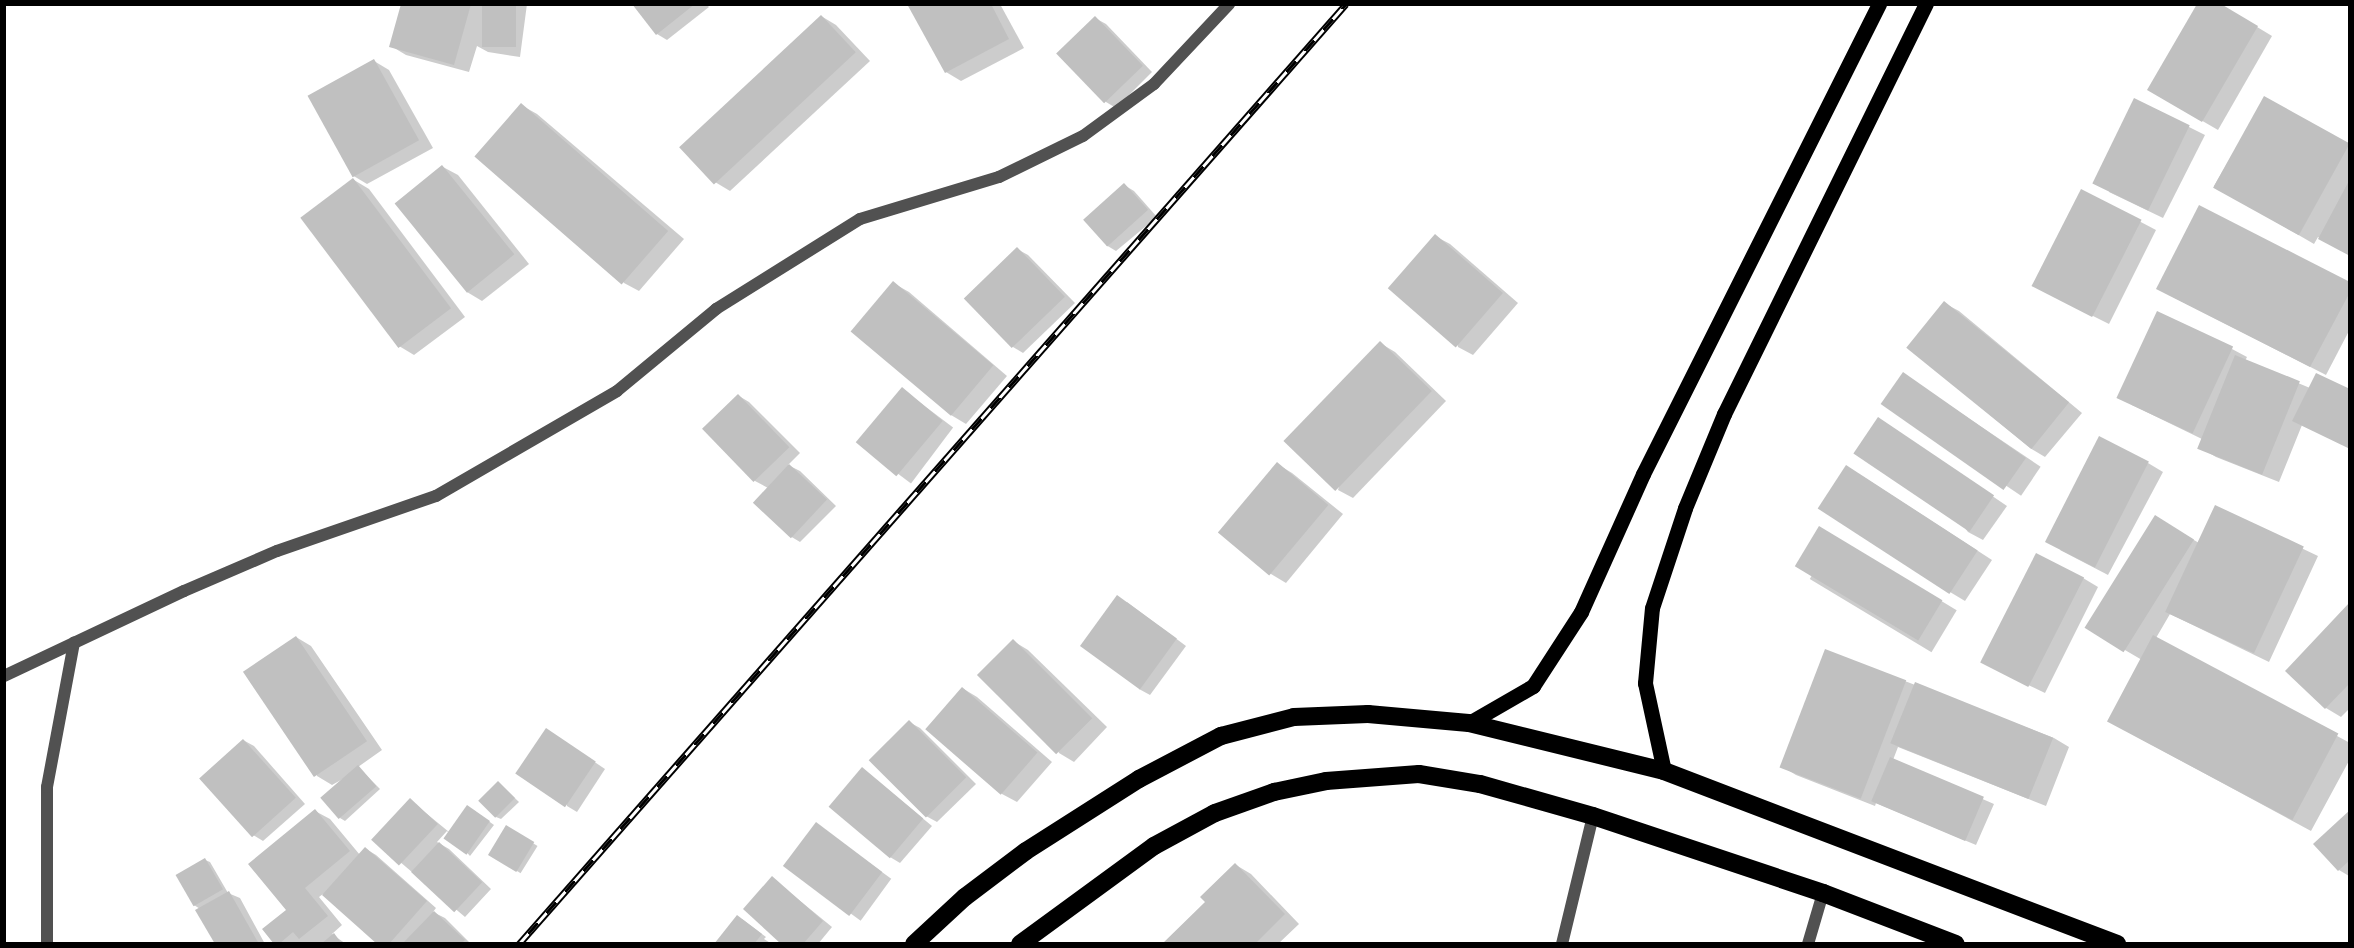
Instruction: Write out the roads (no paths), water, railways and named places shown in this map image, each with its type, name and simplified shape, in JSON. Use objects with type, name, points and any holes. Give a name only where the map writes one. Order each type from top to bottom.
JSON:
[{"type":"highway","points":[[914,944],[965,897],[1026,851],[1139,779],[1221,736],[1294,717],[1368,714],[1469,723],[1664,771],[2117,944]]},
{"type":"highway","points":[[1020,944],[1154,846],[1215,813],[1274,792],[1326,781],[1419,774],[1480,784],[1593,816],[1823,893],[1956,944]]},
{"type":"main road","points":[[1469,723],[1533,686],[1581,612],[1643,474],[1879,4]]},
{"type":"main road","points":[[1664,771],[1645,683],[1652,608],[1685,508],[1724,414],[1926,4]]},
{"type":"street","points":[[4,676],[277,550],[436,496],[617,392],[716,309],[860,219],[999,177],[1083,136],[1154,84],[1229,4]]},
{"type":"street","points":[[47,944],[47,787],[74,643]]},
{"type":"street","points":[[1562,944],[1593,816]]},
{"type":"street","points":[[1808,944],[1823,893]]},
{"type":"railway","points":[[519,944],[1346,4]]}]
